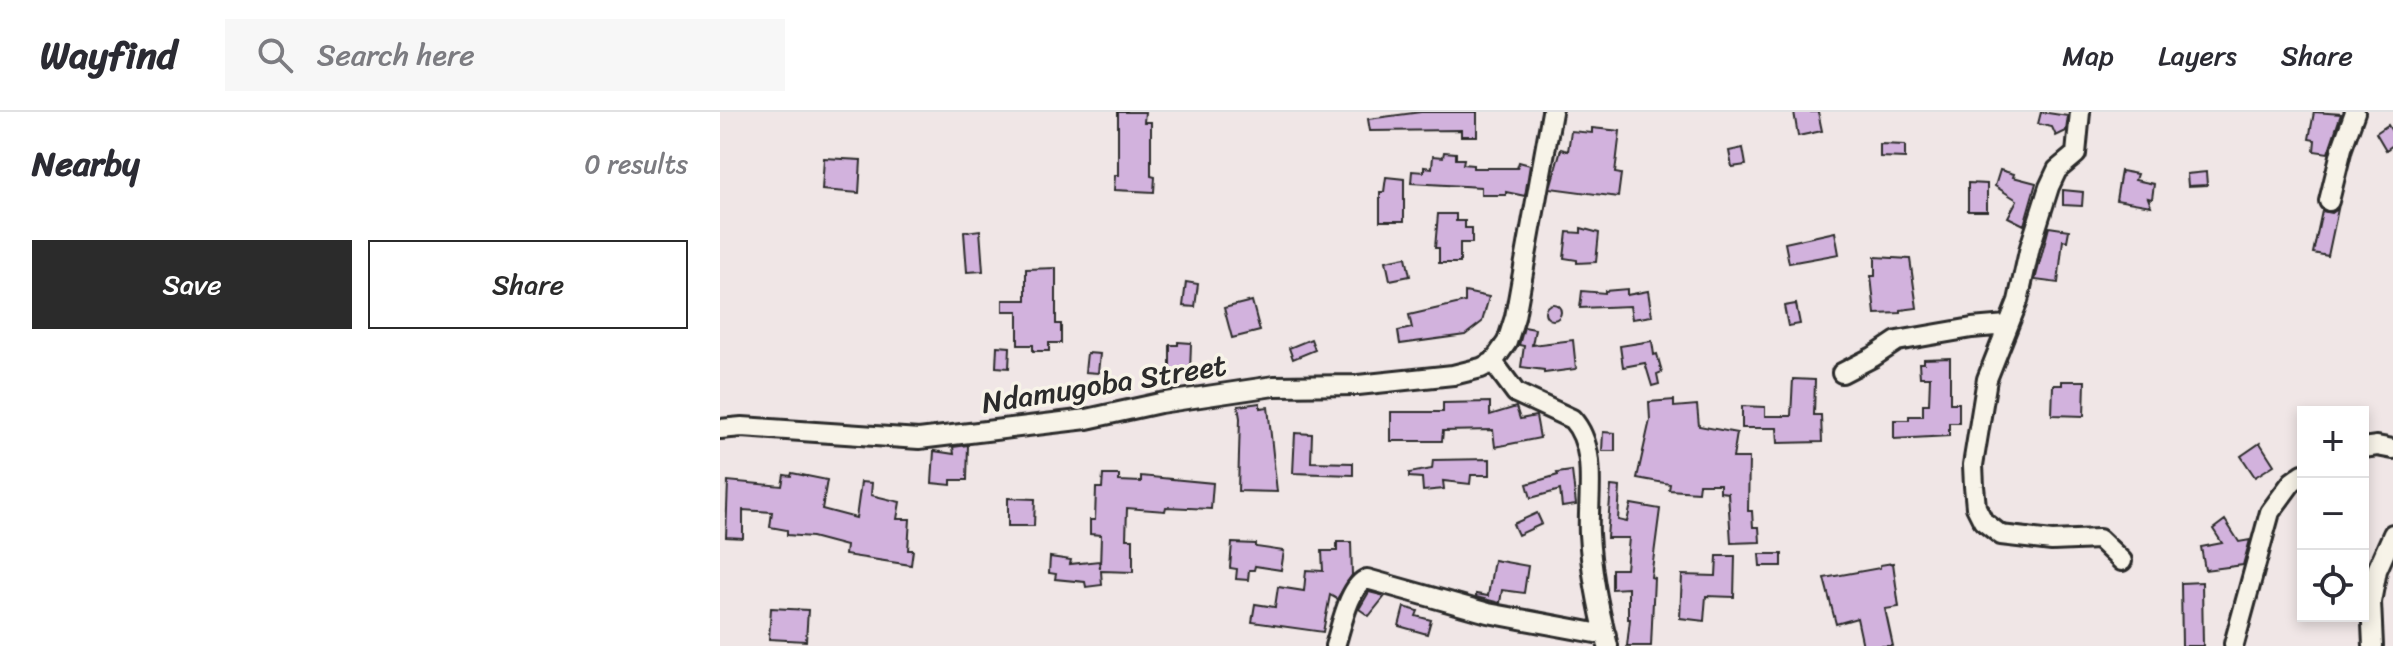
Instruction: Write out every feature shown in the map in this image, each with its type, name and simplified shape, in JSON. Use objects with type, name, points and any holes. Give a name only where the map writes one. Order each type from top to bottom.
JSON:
[{"type":"street","points":[[1335,646],[1353,592],[1360,582],[1367,579],[1488,613],[1607,641],[1589,534],[1589,464],[1579,426],[1572,419],[1516,393],[1493,362],[1507,342],[1515,317],[1552,112]]},
{"type":"street","points":[[2080,112],[2076,154],[2057,170],[2049,187],[2030,247],[2018,301],[1987,379],[1973,465],[1976,507],[1983,521],[2001,535],[2052,541],[2099,539],[2122,561]]},
{"type":"street","points":[[2329,201],[2355,112]]},
{"type":"street","points":[[1842,373],[1897,341],[2007,325]]},
{"type":"street","name":"Ndamugoba Street","points":[[720,429],[742,427],[919,439],[1087,419],[1160,403],[1274,386],[1358,385],[1453,375],[1493,362]]},
{"type":"street","points":[[2369,447],[2393,449]]},
{"type":"street","points":[[2234,644],[2270,512],[2298,478]]},
{"type":"street","points":[[2373,646],[2371,602],[2377,570],[2393,534]]},
{"type":"building","points":[[1118,112],[1145,112],[1144,122],[1151,122],[1154,192],[1114,190],[1115,175],[1118,175]]},
{"type":"building","points":[[1421,112],[1477,112],[1477,136],[1461,136],[1461,130],[1370,131],[1368,119]]},
{"type":"building","points":[[1794,112],[1818,112],[1822,131],[1798,136]]},
{"type":"building","points":[[2041,112],[2068,116],[2066,131],[2056,136],[2052,127],[2038,124]]},
{"type":"building","points":[[2314,112],[2341,114],[2328,153],[2314,151],[2315,140],[2309,139]]},
{"type":"building","points":[[2388,125],[2393,133],[2393,145],[2386,150],[2376,133]]},
{"type":"building","points":[[1592,128],[1620,131],[1615,173],[1621,174],[1618,197],[1550,188],[1561,149],[1568,151],[1571,131],[1592,133]]},
{"type":"building","points":[[1880,144],[1905,145],[1905,158],[1880,157]]},
{"type":"building","points":[[1743,148],[1746,165],[1732,167],[1729,151]]},
{"type":"building","points":[[1444,152],[1456,153],[1456,159],[1464,159],[1463,164],[1473,165],[1473,168],[1517,168],[1519,162],[1530,165],[1525,196],[1506,192],[1506,195],[1481,195],[1481,187],[1411,183],[1412,171],[1424,172],[1424,167],[1432,168],[1433,156],[1443,157]]},
{"type":"building","points":[[824,158],[861,160],[859,193],[822,190]]},
{"type":"building","points":[[2000,170],[2036,183],[2024,225],[2008,217],[2017,200],[1995,186]]},
{"type":"building","points":[[2121,171],[2137,174],[2135,180],[2154,184],[2152,199],[2148,198],[2151,206],[2116,200]]},
{"type":"building","points":[[2206,172],[2207,185],[2188,186],[2187,174]]},
{"type":"building","points":[[1386,177],[1404,179],[1404,221],[1380,221],[1380,192],[1384,192]]},
{"type":"building","points":[[1968,183],[1987,184],[1987,211],[1968,211]]},
{"type":"building","points":[[2063,190],[2083,192],[2082,206],[2063,205]]},
{"type":"building","points":[[2338,209],[2328,256],[2313,253],[2322,211],[2332,213]]},
{"type":"building","points":[[1438,214],[1456,214],[1456,221],[1465,221],[1465,228],[1472,228],[1472,243],[1460,243],[1460,263],[1439,263],[1439,248],[1435,248]]},
{"type":"building","points":[[2049,227],[2069,230],[2067,241],[2063,240],[2058,283],[2035,280]]},
{"type":"building","points":[[1581,228],[1599,233],[1596,262],[1577,263],[1577,260],[1564,258],[1567,232],[1581,233]]},
{"type":"building","points":[[980,230],[983,271],[967,272],[964,232]]},
{"type":"building","points":[[1835,232],[1839,254],[1789,263],[1785,243]]},
{"type":"building","points":[[1406,257],[1410,276],[1390,280],[1386,261]]},
{"type":"building","points":[[1875,257],[1910,259],[1917,308],[1901,310],[1901,313],[1875,314],[1871,276],[1875,276]]},
{"type":"building","points":[[1056,268],[1056,324],[1061,324],[1061,343],[1049,343],[1049,351],[1033,351],[1033,345],[1018,345],[1018,311],[1003,311],[1003,300],[1026,300],[1026,269]]},
{"type":"building","points":[[1186,282],[1198,284],[1195,307],[1183,306]]},
{"type":"building","points":[[1627,289],[1627,295],[1648,291],[1652,316],[1632,319],[1630,306],[1580,308],[1582,291],[1605,293]]},
{"type":"building","points":[[1465,292],[1489,297],[1482,322],[1465,335],[1400,344],[1398,331],[1412,328],[1409,315],[1465,302]]},
{"type":"building","points":[[1252,301],[1260,331],[1232,338],[1224,308]]},
{"type":"building","points":[[1553,304],[1561,312],[1553,320],[1545,312]]},
{"type":"building","points":[[1796,304],[1800,324],[1788,326],[1784,306]]},
{"type":"building","points":[[1524,327],[1535,329],[1532,345],[1573,340],[1576,369],[1544,373],[1544,370],[1521,367],[1524,346],[1519,345]]},
{"type":"building","points":[[1311,339],[1315,350],[1293,359],[1289,348]]},
{"type":"building","points":[[1652,341],[1662,372],[1657,374],[1659,384],[1652,386],[1645,363],[1623,367],[1620,346]]},
{"type":"building","points":[[1178,342],[1191,343],[1190,372],[1170,370],[1170,345],[1178,345]]},
{"type":"building","points":[[997,346],[1010,347],[1009,368],[996,367]]},
{"type":"building","points":[[1087,353],[1100,354],[1098,373],[1085,372]]},
{"type":"building","points":[[1950,358],[1950,403],[1959,403],[1959,423],[1949,423],[1949,436],[1894,439],[1894,420],[1923,416],[1923,404],[1929,404],[1930,377],[1920,377],[1919,363],[1924,363],[1924,359]]},
{"type":"building","points":[[1793,379],[1815,380],[1814,415],[1821,415],[1822,442],[1778,443],[1777,428],[1742,428],[1742,406],[1765,407],[1765,416],[1791,416]]},
{"type":"building","points":[[2062,381],[2085,381],[2084,416],[2052,415],[2053,385],[2062,385]]},
{"type":"building","points":[[1674,400],[1674,407],[1697,405],[1699,426],[1737,433],[1733,458],[1749,458],[1748,511],[1752,511],[1753,527],[1759,527],[1760,542],[1731,543],[1728,493],[1720,492],[1720,484],[1699,484],[1698,492],[1669,490],[1670,484],[1637,478],[1650,420],[1649,402]]},
{"type":"building","points":[[1490,402],[1490,415],[1516,407],[1520,419],[1536,416],[1540,438],[1495,447],[1493,430],[1443,431],[1442,441],[1391,441],[1391,412],[1443,412],[1443,403]]},
{"type":"building","points":[[1260,403],[1260,408],[1268,407],[1277,492],[1238,491],[1238,406]]},
{"type":"building","points":[[1603,432],[1615,433],[1615,451],[1602,451]]},
{"type":"building","points":[[1295,433],[1312,434],[1311,462],[1353,463],[1353,475],[1293,473]]},
{"type":"building","points":[[2260,443],[2274,465],[2255,477],[2241,456]]},
{"type":"building","points":[[968,445],[967,480],[951,480],[951,485],[932,483],[934,451],[954,454],[953,447]]},
{"type":"building","points":[[1490,459],[1490,475],[1471,475],[1470,484],[1443,481],[1444,489],[1423,491],[1422,478],[1409,477],[1409,473],[1432,469],[1433,460]]},
{"type":"building","points":[[1572,471],[1576,505],[1562,507],[1560,490],[1531,498],[1527,484]]},
{"type":"building","points":[[792,473],[827,480],[822,509],[856,518],[861,482],[872,483],[871,495],[900,502],[897,519],[910,519],[908,550],[913,550],[911,565],[845,555],[846,546],[812,537],[787,535],[787,530],[770,527],[772,512],[743,510],[743,538],[726,537],[728,481],[782,486],[784,475],[791,476]]},
{"type":"building","points":[[1103,475],[1119,475],[1119,481],[1141,482],[1141,476],[1213,483],[1211,509],[1166,507],[1165,511],[1127,508],[1126,539],[1133,539],[1133,572],[1101,571],[1102,585],[1086,587],[1085,582],[1055,579],[1056,574],[1049,573],[1050,557],[1071,560],[1070,564],[1099,561],[1100,568],[1101,535],[1090,534],[1090,520],[1095,520],[1096,488],[1102,488]]},
{"type":"building","points":[[1611,486],[1620,487],[1618,520],[1627,522],[1631,504],[1660,509],[1651,577],[1654,578],[1651,646],[1627,646],[1630,619],[1628,588],[1612,589],[1612,569],[1626,569],[1629,538],[1607,538]]},
{"type":"building","points":[[1008,498],[1035,499],[1034,526],[1008,526]]},
{"type":"building","points":[[1537,513],[1542,524],[1518,535],[1513,524]]},
{"type":"building","points":[[2225,520],[2239,542],[2250,540],[2243,565],[2205,570],[2201,547],[2222,543],[2213,529]]},
{"type":"building","points":[[1337,542],[1351,542],[1352,575],[1337,599],[1330,595],[1323,632],[1252,622],[1255,604],[1275,607],[1278,587],[1304,591],[1306,570],[1323,571],[1322,551],[1337,551]]},
{"type":"building","points":[[1232,543],[1256,544],[1256,547],[1284,551],[1281,570],[1255,566],[1254,570],[1249,570],[1248,580],[1236,579],[1237,569],[1230,568]]},
{"type":"building","points":[[1759,554],[1782,554],[1782,566],[1760,566]]},
{"type":"building","points":[[1717,556],[1735,556],[1734,597],[1706,596],[1704,621],[1680,618],[1682,575],[1716,576]]},
{"type":"building","points":[[1494,560],[1528,566],[1524,593],[1502,590],[1500,603],[1476,597],[1476,594],[1488,596]]},
{"type":"building","points":[[1893,563],[1899,607],[1885,609],[1893,646],[1863,646],[1857,618],[1836,624],[1824,578]]},
{"type":"building","points":[[2202,582],[2203,646],[2182,646],[2181,583]]},
{"type":"building","points":[[1369,592],[1385,596],[1369,616],[1359,609]]},
{"type":"building","points":[[1404,607],[1418,611],[1416,616],[1431,620],[1427,634],[1399,626]]},
{"type":"building","points":[[771,608],[808,610],[806,641],[769,639]]}]
